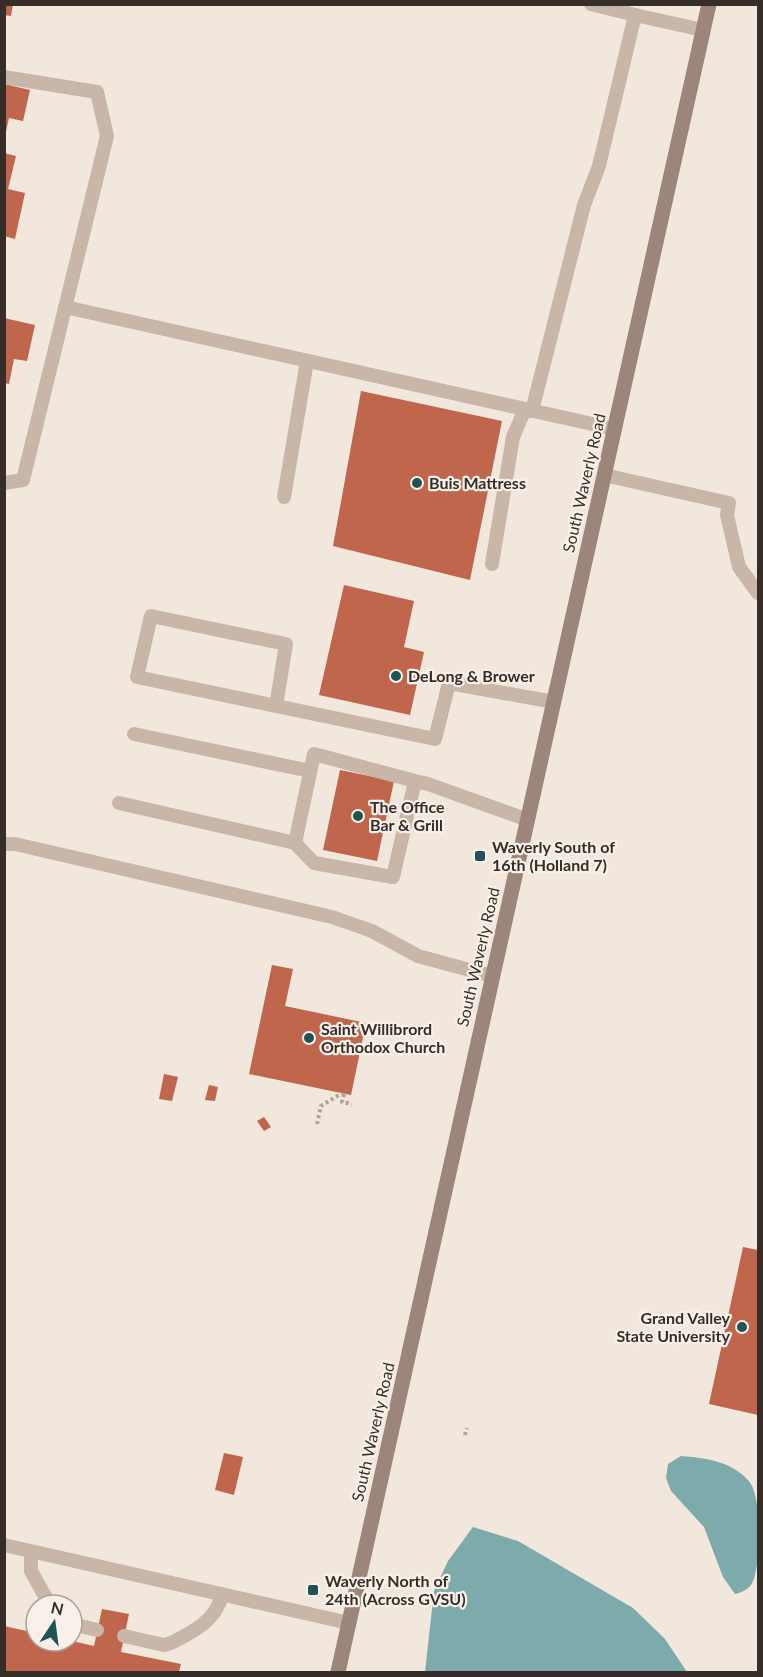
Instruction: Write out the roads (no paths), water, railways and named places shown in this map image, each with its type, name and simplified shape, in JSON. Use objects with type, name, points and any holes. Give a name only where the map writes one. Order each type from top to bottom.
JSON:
[{"type":"main road","name":"South Waverly Road","points":[[338,1672],[709,4]]},
{"type":"lane","points":[[591,4],[703,30]]},
{"type":"lane","points":[[492,564],[513,437],[529,410],[584,205],[599,166],[635,15]]},
{"type":"lane","points":[[4,76],[98,92],[107,136],[23,480],[4,483]]},
{"type":"lane","points":[[65,307],[615,429]]},
{"type":"lane","points":[[284,497],[307,361]]},
{"type":"lane","points":[[604,475],[729,503],[727,515],[739,567],[759,593]]},
{"type":"lane","points":[[276,706],[286,644],[151,616],[137,677],[276,706],[435,739],[449,683],[554,702]]},
{"type":"lane","points":[[134,734],[310,771]]},
{"type":"lane","points":[[295,843],[314,754],[415,781],[528,820]]},
{"type":"lane","points":[[119,803],[295,843],[314,863],[393,878],[415,781]]},
{"type":"lane","points":[[8,842],[352,922],[418,956],[492,976]]},
{"type":"lane","points":[[4,1545],[349,1623]]},
{"type":"lane","points":[[31,1551],[31,1571],[43,1593]]},
{"type":"lane","points":[[124,1636],[164,1645],[171,1643],[212,1618],[219,1607],[222,1594]]},
{"type":"lane","points":[[84,1627],[97,1630]]},
{"type":"water","points":[[681,1456],[726,1465],[742,1474],[753,1489],[758,1514],[758,1560],[753,1581],[743,1591],[735,1594],[723,1577],[704,1527],[671,1491],[666,1478],[668,1464]]},
{"type":"water","points":[[473,1527],[518,1541],[633,1608],[665,1639],[687,1672],[425,1672],[434,1591],[448,1561]]},
{"type":"place","name":"Buis Mattress","points":[[417,483]]},
{"type":"place","name":"DeLong & Brower","points":[[396,676]]},
{"type":"place","name":"The Office Bar & Grill","points":[[358,816]]},
{"type":"place","name":"Waverly South of 16th (Holland 7)","points":[[480,856]]},
{"type":"place","name":"Saint Willibrord Orthodox Church","points":[[309,1038]]},
{"type":"place","name":"Grand Valley State University","points":[[742,1327]]},
{"type":"place","name":"Waverly North of 24th (Across GVSU)","points":[[313,1590]]}]
